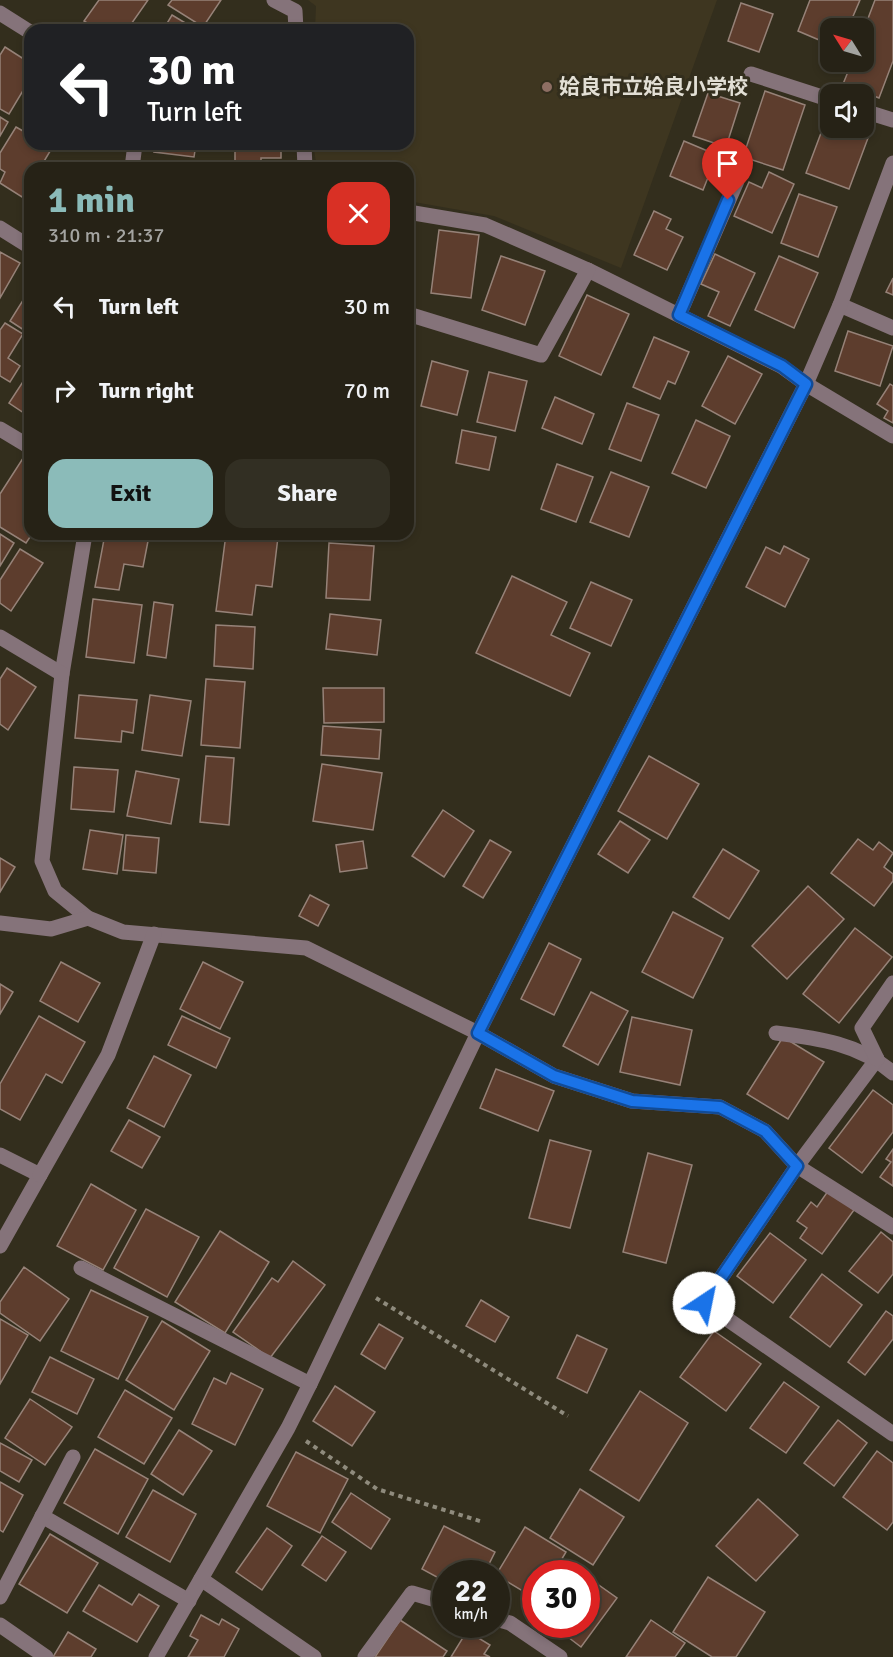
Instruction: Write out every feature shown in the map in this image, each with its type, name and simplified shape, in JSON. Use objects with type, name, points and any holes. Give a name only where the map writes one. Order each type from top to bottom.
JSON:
[{"type":"street","points":[[274,0],[295,11],[296,24]]},
{"type":"street","points":[[0,13],[24,28]]},
{"type":"street","points":[[752,74],[820,96]]},
{"type":"street","points":[[874,114],[893,120]]},
{"type":"street","points":[[156,1657],[288,1428],[478,1033],[806,384],[840,305],[893,163]]},
{"type":"street","points":[[679,315],[737,181]]},
{"type":"street","points":[[414,213],[485,225],[588,270],[782,366],[806,384],[893,436]]},
{"type":"street","points":[[0,228],[24,243]]},
{"type":"street","points":[[414,316],[541,355],[588,270]]},
{"type":"street","points":[[840,305],[893,328]]},
{"type":"street","points":[[0,429],[24,443]]},
{"type":"street","points":[[84,540],[62,674],[42,861],[55,891],[88,918],[123,932],[306,948],[478,1033],[554,1076],[632,1101],[720,1107],[765,1131],[797,1166],[893,1227]]},
{"type":"street","points":[[0,637],[62,674]]},
{"type":"street","points":[[0,923],[51,929],[88,918]]},
{"type":"street","points":[[0,1246],[108,1055],[154,934]]},
{"type":"street","points":[[877,1059],[862,1028],[893,982]]},
{"type":"street","points":[[776,1033],[828,1040],[877,1059],[893,1073]]},
{"type":"street","points":[[877,1059],[797,1166],[704,1303],[893,1434]]},
{"type":"street","points":[[0,1155],[40,1175]]},
{"type":"street","points":[[81,1268],[310,1384]]},
{"type":"street","points":[[0,1597],[73,1457]]},
{"type":"street","points":[[42,1516],[189,1601]]},
{"type":"street","points":[[201,1579],[314,1657]]},
{"type":"street","points":[[365,1657],[412,1593],[432,1599]]},
{"type":"street","points":[[510,1623],[560,1657]]},
{"type":"street","points":[[0,1625],[46,1657]]},
{"type":"path","points":[[358,1286],[568,1416]]},
{"type":"path","points":[[288,1428],[377,1489],[483,1522]]},
{"type":"shaded area","name":"姶良市立姶良小学校","points":[[308,0],[717,0],[621,268],[494,216],[414,202],[414,162],[316,162],[314,150],[414,150],[414,24],[315,24],[316,6]]},
{"type":"building","points":[[99,0],[148,0],[131,24],[89,24],[84,21]]},
{"type":"building","points":[[172,0],[221,0],[205,24],[198,24],[168,5]]},
{"type":"building","points":[[810,0],[860,0],[852,18],[820,18],[820,40],[798,31]]},
{"type":"building","points":[[875,0],[893,0],[893,61],[879,98],[874,96],[874,84],[843,84],[848,72],[874,72],[874,18],[868,18]]},
{"type":"building","points":[[741,3],[773,14],[759,52],[728,41]]},
{"type":"building","points":[[172,15],[187,24],[167,24]]},
{"type":"building","points":[[5,47],[24,59],[24,89],[9,114],[0,109],[0,55]]},
{"type":"building","points":[[765,91],[805,105],[783,170],[743,157]]},
{"type":"building","points":[[708,93],[740,103],[726,147],[693,136]]},
{"type":"building","points":[[0,117],[8,122],[0,136]]},
{"type":"building","points":[[16,127],[24,132],[24,150],[51,150],[44,162],[24,162],[24,194],[22,197],[0,183],[5,172],[0,169],[0,153]]},
{"type":"building","points":[[820,136],[820,138],[868,138],[849,189],[806,173]]},
{"type":"building","points":[[684,141],[717,155],[703,190],[670,176]]},
{"type":"building","points":[[154,150],[195,150],[194,157],[154,152]]},
{"type":"building","points":[[235,150],[281,150],[281,158],[261,158],[261,162],[235,162]]},
{"type":"building","points":[[769,172],[794,184],[772,233],[734,216],[749,182],[762,188]]},
{"type":"building","points":[[799,194],[837,207],[818,257],[781,243]]},
{"type":"building","points":[[654,211],[671,219],[666,229],[683,237],[667,270],[634,255]]},
{"type":"building","points":[[439,230],[479,235],[471,298],[431,293]]},
{"type":"building","points":[[0,252],[20,263],[0,298]]},
{"type":"building","points":[[715,254],[755,273],[730,326],[708,316],[719,292],[701,284]]},
{"type":"building","points":[[501,256],[545,271],[525,325],[482,310]]},
{"type":"building","points":[[779,256],[818,273],[794,328],[755,310]]},
{"type":"building","points":[[893,278],[893,295],[886,292]]},
{"type":"building","points":[[587,295],[629,314],[601,375],[559,356]]},
{"type":"building","points":[[24,299],[24,330],[10,321]]},
{"type":"building","points":[[5,323],[23,334],[8,358],[20,366],[10,382],[0,376],[0,330]]},
{"type":"building","points":[[848,331],[893,346],[880,386],[835,371]]},
{"type":"building","points":[[654,337],[689,352],[675,384],[668,381],[660,399],[633,387]]},
{"type":"building","points":[[728,356],[762,374],[735,424],[702,406]]},
{"type":"building","points":[[432,361],[468,371],[457,415],[421,406]]},
{"type":"building","points":[[489,372],[527,381],[515,431],[477,422]]},
{"type":"building","points":[[24,380],[24,413],[9,403]]},
{"type":"building","points":[[890,384],[893,386],[893,423],[884,418],[888,411],[877,404]]},
{"type":"building","points":[[555,397],[594,414],[582,444],[542,428]]},
{"type":"building","points":[[627,403],[659,415],[641,461],[609,449]]},
{"type":"building","points":[[696,420],[730,436],[706,488],[672,473]]},
{"type":"building","points":[[462,430],[496,437],[489,470],[456,463]]},
{"type":"building","points":[[24,457],[24,540],[28,540],[26,543],[0,527],[0,494]]},
{"type":"building","points":[[557,464],[593,477],[576,522],[541,509]]},
{"type":"building","points":[[611,472],[649,487],[629,537],[590,522]]},
{"type":"building","points":[[0,534],[14,543],[0,566]]},
{"type":"building","points":[[104,540],[148,541],[143,567],[124,564],[119,590],[95,587]]},
{"type":"building","points":[[225,540],[278,540],[272,587],[256,585],[252,615],[216,611]]},
{"type":"building","points":[[329,543],[374,546],[370,600],[326,598]]},
{"type":"building","points":[[784,546],[809,559],[785,607],[746,587],[766,547],[780,554]]},
{"type":"building","points":[[20,549],[43,563],[11,611],[0,603],[0,580]]},
{"type":"building","points":[[512,576],[567,602],[551,635],[590,653],[570,696],[476,653]]},
{"type":"building","points":[[591,582],[632,600],[611,646],[570,628]]},
{"type":"building","points":[[93,599],[142,605],[134,663],[86,657]]},
{"type":"building","points":[[154,602],[173,605],[166,658],[147,655]]},
{"type":"building","points":[[330,614],[381,620],[377,655],[326,649]]},
{"type":"building","points":[[216,625],[255,627],[253,669],[214,666]]},
{"type":"building","points":[[7,668],[36,687],[8,730],[0,724],[0,679]]},
{"type":"building","points":[[206,679],[245,682],[240,748],[201,745]]},
{"type":"building","points":[[323,688],[384,688],[384,722],[324,723]]},
{"type":"building","points":[[79,695],[137,700],[133,733],[122,731],[121,742],[75,738]]},
{"type":"building","points":[[150,695],[191,701],[182,756],[142,750]]},
{"type":"building","points":[[323,726],[381,730],[379,759],[321,755]]},
{"type":"building","points":[[206,756],[234,758],[229,825],[200,822]]},
{"type":"building","points":[[649,756],[699,784],[667,839],[618,811]]},
{"type":"building","points":[[322,764],[382,773],[373,830],[313,821]]},
{"type":"building","points":[[74,767],[118,770],[114,812],[71,809]]},
{"type":"building","points":[[136,771],[179,779],[171,824],[127,816]]},
{"type":"building","points":[[443,810],[474,831],[444,877],[412,856]]},
{"type":"building","points":[[620,821],[650,840],[628,873],[598,854]]},
{"type":"building","points":[[90,830],[123,835],[117,874],[83,869]]},
{"type":"building","points":[[126,835],[159,838],[156,873],[123,870]]},
{"type":"building","points":[[858,839],[873,850],[879,842],[893,853],[884,867],[893,874],[893,881],[874,906],[831,873]]},
{"type":"building","points":[[490,840],[511,852],[483,898],[463,886]]},
{"type":"building","points":[[363,841],[367,868],[340,872],[336,845]]},
{"type":"building","points":[[723,849],[759,871],[729,919],[693,897]]},
{"type":"building","points":[[0,858],[15,867],[0,892]]},
{"type":"building","points":[[808,886],[844,919],[787,979],[752,946]]},
{"type":"building","points":[[310,895],[329,905],[318,926],[299,916]]},
{"type":"building","points":[[673,912],[723,938],[693,998],[642,972]]},
{"type":"building","points":[[855,928],[892,957],[839,1023],[803,994]]},
{"type":"building","points":[[549,943],[581,959],[554,1015],[521,999]]},
{"type":"building","points":[[61,962],[100,983],[78,1022],[40,1001]]},
{"type":"building","points":[[203,962],[243,982],[220,1029],[180,1009]]},
{"type":"building","points":[[0,984],[13,992],[0,1014]]},
{"type":"building","points":[[591,992],[628,1011],[598,1065],[563,1046]]},
{"type":"building","points":[[39,1016],[85,1042],[62,1083],[46,1074],[20,1120],[0,1109],[0,1084]]},
{"type":"building","points":[[182,1016],[230,1038],[216,1068],[168,1045]]},
{"type":"building","points":[[632,1017],[692,1030],[680,1085],[620,1072]]},
{"type":"building","points":[[783,1037],[824,1062],[788,1119],[747,1094]]},
{"type":"building","points":[[154,1056],[191,1075],[164,1127],[127,1108]]},
{"type":"building","points":[[496,1069],[554,1091],[538,1131],[480,1108]]},
{"type":"building","points":[[873,1090],[893,1105],[893,1132],[862,1173],[829,1148]]},
{"type":"building","points":[[129,1120],[160,1137],[142,1168],[111,1151]]},
{"type":"building","points":[[550,1140],[591,1151],[570,1228],[529,1218]]},
{"type":"building","points":[[893,1149],[893,1186],[880,1177],[891,1162],[886,1159]]},
{"type":"building","points":[[648,1153],[692,1165],[666,1263],[623,1252]]},
{"type":"building","points":[[91,1184],[136,1210],[103,1270],[57,1246]]},
{"type":"building","points":[[828,1191],[854,1210],[822,1254],[800,1238],[807,1228],[797,1221],[811,1202],[817,1207]]},
{"type":"building","points":[[146,1209],[199,1237],[167,1297],[114,1268]]},
{"type":"building","points":[[220,1231],[269,1262],[225,1333],[175,1302]]},
{"type":"building","points":[[881,1232],[893,1242],[893,1274],[878,1293],[849,1271]]},
{"type":"building","points":[[770,1233],[806,1260],[773,1303],[737,1276]]},
{"type":"building","points":[[293,1261],[325,1285],[270,1358],[233,1332],[272,1278],[278,1282]]},
{"type":"building","points":[[24,1267],[69,1299],[40,1341],[0,1313],[0,1302]]},
{"type":"building","points":[[822,1274],[862,1305],[830,1347],[790,1317]]},
{"type":"building","points":[[91,1290],[148,1317],[118,1379],[61,1351]]},
{"type":"building","points":[[481,1300],[509,1317],[495,1342],[466,1326]]},
{"type":"building","points":[[886,1311],[893,1316],[893,1339],[865,1375],[848,1362]]},
{"type":"building","points":[[0,1319],[28,1335],[0,1384]]},
{"type":"building","points":[[162,1321],[210,1351],[174,1410],[126,1380]]},
{"type":"building","points":[[379,1324],[403,1338],[385,1369],[361,1354]]},
{"type":"building","points":[[714,1331],[761,1364],[726,1411],[680,1377]]},
{"type":"building","points":[[577,1335],[607,1349],[587,1393],[557,1378]]},
{"type":"building","points":[[50,1357],[94,1379],[77,1414],[32,1392]]},
{"type":"building","points":[[231,1373],[263,1389],[235,1445],[192,1424],[214,1378],[226,1384]]},
{"type":"building","points":[[784,1382],[819,1407],[786,1453],[750,1428]]},
{"type":"building","points":[[335,1386],[375,1412],[352,1446],[313,1421]]},
{"type":"building","points":[[125,1390],[172,1418],[144,1464],[98,1437]]},
{"type":"building","points":[[640,1391],[688,1423],[639,1501],[590,1470]]},
{"type":"building","points":[[30,1399],[72,1427],[45,1465],[5,1438]]},
{"type":"building","points":[[838,1420],[867,1443],[834,1486],[804,1463]]},
{"type":"building","points":[[179,1430],[212,1451],[183,1495],[151,1474]]},
{"type":"building","points":[[0,1443],[32,1460],[19,1482],[0,1471]]},
{"type":"building","points":[[95,1449],[148,1479],[118,1534],[64,1503]]},
{"type":"building","points":[[877,1451],[893,1463],[893,1522],[887,1530],[843,1497]]},
{"type":"building","points":[[296,1452],[348,1479],[320,1533],[267,1506]]},
{"type":"building","points":[[0,1482],[23,1495],[3,1532],[0,1530]]},
{"type":"building","points":[[580,1489],[624,1517],[596,1560],[585,1560],[550,1538]]},
{"type":"building","points":[[153,1490],[196,1514],[170,1562],[126,1537]]},
{"type":"building","points":[[351,1493],[390,1519],[371,1549],[332,1522]]},
{"type":"building","points":[[758,1499],[798,1535],[756,1581],[716,1546]]},
{"type":"building","points":[[444,1526],[495,1552],[491,1560],[432,1560],[432,1574],[422,1569]]},
{"type":"building","points":[[525,1527],[566,1552],[561,1560],[522,1560],[522,1591],[510,1583],[510,1560],[505,1560]]},
{"type":"building","points":[[267,1528],[292,1546],[262,1590],[236,1572]]},
{"type":"building","points":[[50,1534],[98,1563],[67,1613],[19,1584]]},
{"type":"building","points":[[322,1536],[346,1552],[326,1581],[302,1565]]},
{"type":"building","points":[[708,1577],[765,1612],[736,1657],[712,1657],[673,1632]]},
{"type":"building","points":[[99,1585],[132,1605],[139,1594],[159,1606],[137,1642],[83,1611]]},
{"type":"building","points":[[600,1586],[617,1598],[600,1621]]},
{"type":"building","points":[[201,1615],[219,1625],[222,1619],[239,1629],[224,1657],[188,1657],[198,1640],[190,1636]]},
{"type":"building","points":[[400,1620],[447,1651],[443,1657],[375,1657]]},
{"type":"building","points":[[651,1620],[685,1643],[675,1657],[626,1657]]},
{"type":"building","points":[[68,1632],[96,1649],[91,1657],[53,1657]]},
{"type":"building","points":[[463,1638],[478,1638],[490,1645],[484,1654],[490,1657],[451,1657]]},
{"type":"building","points":[[569,1638],[588,1638],[581,1647]]},
{"type":"place","name":"姶良市立姶良小学校","points":[[547,87]]},
{"type":"route","points":[[704,1303],[797,1166],[765,1131],[720,1107],[632,1101],[554,1076],[478,1033],[806,384],[782,366],[679,315],[728,200]]}]
